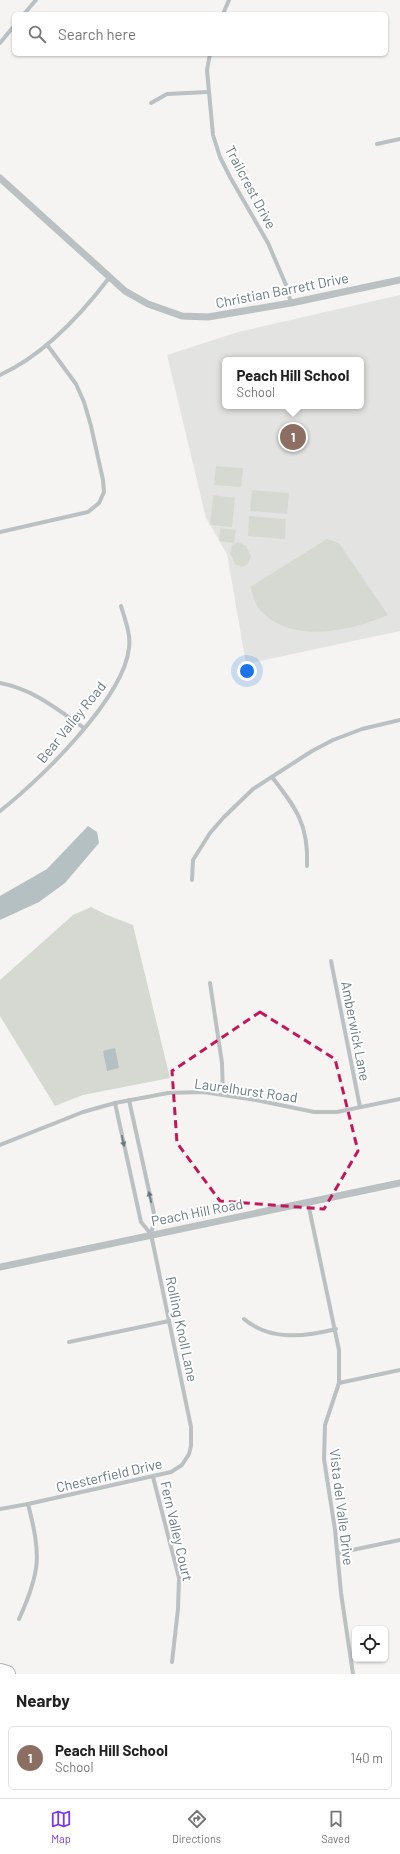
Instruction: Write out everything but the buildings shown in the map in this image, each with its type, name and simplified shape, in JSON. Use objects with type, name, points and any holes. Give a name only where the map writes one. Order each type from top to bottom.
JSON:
[{"type":"main road","points":[[0,1672],[7,1674]]},
{"type":"street","points":[[26,12],[36,0]]},
{"type":"street","points":[[224,12],[229,0]]},
{"type":"street","points":[[0,43],[12,28]]},
{"type":"street","name":"Trailcrest Drive","points":[[210,56],[207,70],[208,92],[212,129],[220,157],[268,243],[286,285],[291,303]]},
{"type":"street","points":[[151,103],[167,94],[208,92]]},
{"type":"street","points":[[377,144],[400,139]]},
{"type":"street","name":"Christian Barrett Drive","points":[[0,178],[125,291],[148,304],[182,316],[208,317],[291,303],[400,280]]},
{"type":"street","points":[[0,375],[18,366],[48,346],[110,278]]},
{"type":"street","points":[[0,532],[88,512],[94,509],[99,503],[104,492],[103,480],[91,426],[84,402],[76,384],[48,346]]},
{"type":"street","name":"Bear Valley Road","points":[[0,811],[43,774],[84,728],[106,700],[125,664],[129,648],[129,636],[121,606]]},
{"type":"street","points":[[0,683],[27,690],[41,697],[84,728]]},
{"type":"street","points":[[192,880],[193,860],[210,833],[242,798],[312,751],[333,740],[362,729],[400,720]]},
{"type":"street","points":[[272,777],[299,816],[308,849],[307,866]]},
{"type":"street","name":"Amberwick Lane","points":[[331,960],[360,1107]]},
{"type":"street","points":[[210,983],[222,1063],[223,1095]]},
{"type":"street","name":"Laurelhurst Road","points":[[0,1145],[84,1112],[129,1100],[180,1092],[203,1092],[314,1112],[337,1112],[400,1099]]},
{"type":"street","name":"Rolling Knoll Lane","points":[[129,1100],[155,1218],[151,1234],[192,1428]]},
{"type":"street","name":"Rolling Knoll Lane","points":[[115,1103],[141,1222],[151,1234]]},
{"type":"street","name":"Peach Hill Road","points":[[0,1267],[151,1234],[400,1183]]},
{"type":"street","name":"Vista del Valle Drive","points":[[308,1203],[336,1329],[339,1350],[340,1383],[325,1425],[324,1459],[338,1553],[353,1674]]},
{"type":"street","points":[[244,1319],[252,1326],[264,1332],[279,1335],[318,1333],[336,1329]]},
{"type":"street","points":[[69,1342],[169,1321]]},
{"type":"street","points":[[340,1383],[400,1370]]},
{"type":"street","name":"Chesterfield Drive","points":[[0,1509],[153,1477],[175,1470],[186,1460],[191,1446],[192,1428]]},
{"type":"street","name":"Fern Valley Court","points":[[153,1477],[179,1578],[178,1609],[172,1662]]},
{"type":"street","points":[[19,1619],[31,1592],[38,1564],[38,1548],[28,1504]]},
{"type":"street","points":[[338,1553],[400,1540]]},
{"type":"highlighted area","points":[[260,1012],[335,1059],[358,1151],[324,1209],[220,1201],[177,1143],[172,1071]]},
{"type":"shaded area","points":[[400,295],[400,631],[246,664],[227,554],[206,518],[167,355],[238,332]]},
{"type":"shaded area","points":[[216,466],[243,468],[241,487],[214,485]]},
{"type":"shaded area","points":[[252,490],[289,493],[287,514],[250,511]]},
{"type":"shaded area","points":[[213,495],[235,498],[232,527],[210,525]]},
{"type":"shaded area","points":[[249,516],[286,519],[285,539],[248,536]]},
{"type":"shaded area","points":[[220,528],[236,530],[234,543],[219,541]]},
{"type":"shaded area","points":[[327,539],[339,543],[388,615],[356,626],[322,632],[288,628],[273,621],[258,608],[250,587]]},
{"type":"shaded area","points":[[238,542],[246,546],[251,556],[248,564],[242,567],[235,564],[230,553],[232,545]]},
{"type":"shaded area","points":[[88,826],[97,832],[99,843],[65,883],[39,902],[0,920],[0,896],[47,869]]},
{"type":"shaded area","points":[[91,907],[133,925],[170,1078],[83,1095],[55,1106],[0,1016],[0,980],[73,915]]},
{"type":"shaded area","points":[[115,1048],[119,1068],[107,1071],[103,1051]]},
{"type":"place","name":"Peach Hill School","points":[[293,437]]}]
